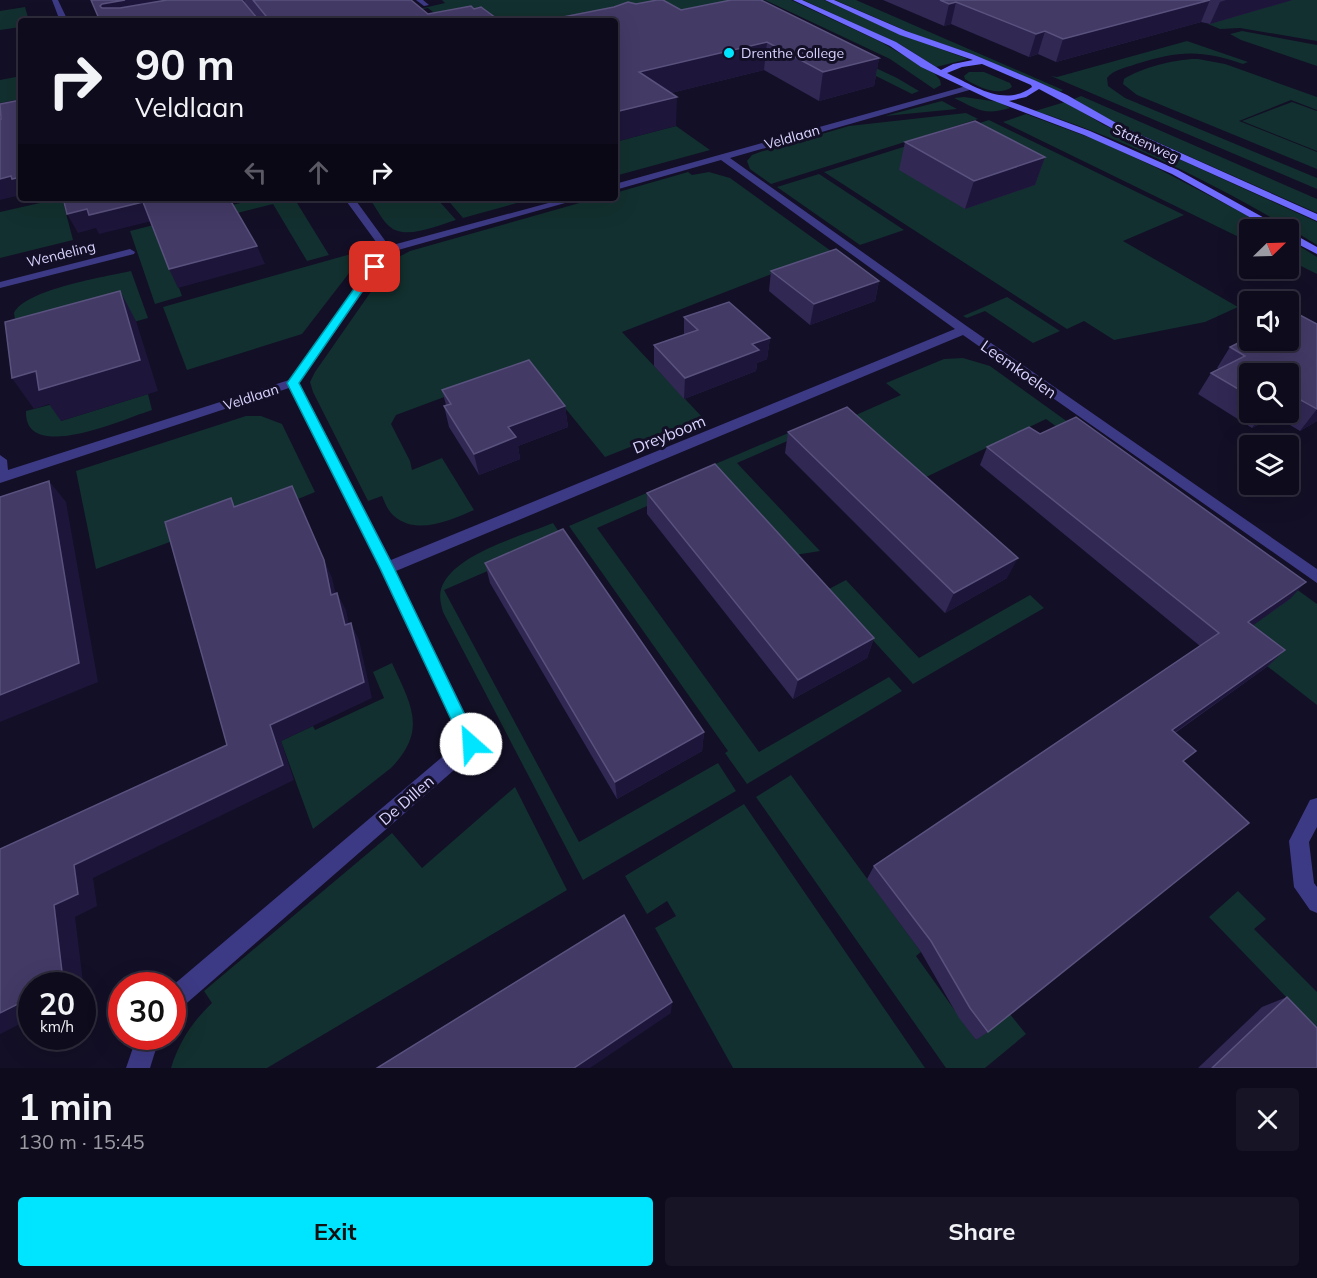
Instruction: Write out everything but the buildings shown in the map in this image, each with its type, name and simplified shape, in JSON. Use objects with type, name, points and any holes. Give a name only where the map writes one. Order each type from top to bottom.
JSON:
[{"type":"street","points":[[56,0],[63,18]]},
{"type":"street","points":[[419,0],[426,6]]},
{"type":"street","name":"Statenweg","points":[[796,0],[893,44],[924,65],[970,87],[1079,129],[1174,172],[1261,219]]},
{"type":"street","name":"Statenweg","points":[[828,0],[903,33],[1035,84],[1064,97],[1114,126],[1317,218]]},
{"type":"street","points":[[942,74],[948,68],[958,65],[983,62]]},
{"type":"street","name":"Statenweg","points":[[992,97],[1015,98],[1033,92],[1036,88],[1035,84]]},
{"type":"street","name":"Veldlaan","points":[[618,186],[970,87]]},
{"type":"street","name":"Leemkoelen","points":[[723,157],[964,330],[1317,577]]},
{"type":"street","points":[[351,201],[387,250],[567,201]]},
{"type":"street","points":[[1299,240],[1317,251]]},
{"type":"street","name":"Veldlaan","points":[[0,459],[1,478],[293,383],[387,250]]},
{"type":"street","name":"Wendeling","points":[[0,285],[130,252]]},
{"type":"street","name":"Dreyboom","points":[[387,568],[964,330]]},
{"type":"street","name":"De Dillen","points":[[186,989],[471,744],[387,568],[293,383]]},
{"type":"street","points":[[1317,807],[1299,841],[1304,887],[1317,903]]},
{"type":"street","points":[[138,1068],[144,1050]]},
{"type":"green space","points":[[442,0],[732,0],[897,78],[919,91],[912,94],[732,4],[618,21],[618,18],[440,18],[428,8],[402,13],[445,3]]},
{"type":"green space","points":[[765,0],[791,0],[881,42],[935,74],[941,85],[934,89],[890,59]]},
{"type":"green space","points":[[803,0],[824,0],[899,34],[968,59],[936,67],[901,45]]},
{"type":"green space","points":[[835,0],[856,0],[1063,90],[1060,92],[967,52],[916,35]]},
{"type":"green space","points":[[1292,0],[1317,0],[1317,41],[1240,28],[1220,29],[1208,24]]},
{"type":"green space","points":[[25,7],[28,18],[18,18],[18,27],[0,30],[0,11]]},
{"type":"green space","points":[[1242,31],[1317,45],[1317,66],[1241,40],[1230,34]]},
{"type":"green space","points":[[1187,41],[1248,62],[1243,64],[1201,54],[1164,56],[1117,71],[1107,78],[1108,86],[1125,98],[1317,178],[1317,189],[1051,76],[1057,77]]},
{"type":"green space","points":[[1198,59],[1225,64],[1317,97],[1317,110],[1291,100],[1239,121],[1317,152],[1317,169],[1137,95],[1123,84],[1124,79],[1131,75],[1160,64]]},
{"type":"green space","points":[[969,72],[984,72],[1010,83],[1012,87],[1001,91],[982,88],[965,79],[964,76]]},
{"type":"green space","points":[[18,77],[18,100],[0,103],[0,80]]},
{"type":"green space","points":[[1081,96],[1317,199],[1317,213],[1114,123],[1074,99]]},
{"type":"green space","points":[[964,97],[999,102],[1010,108],[987,111],[954,98]]},
{"type":"green space","points":[[942,101],[957,109],[885,116],[892,114]]},
{"type":"green space","points":[[1065,102],[1104,125],[1317,222],[1317,245],[1299,234],[1299,219],[1274,219],[1180,169],[1108,137],[1035,111]]},
{"type":"green space","points":[[1292,102],[1317,111],[1317,151],[1242,121]]},
{"type":"green space","points":[[966,113],[978,119],[771,184],[750,169],[747,161],[752,155],[760,152],[849,126]]},
{"type":"green space","points":[[1026,114],[1096,140],[1155,167],[1254,219],[1239,219],[1239,237],[1003,122]]},
{"type":"green space","points":[[989,120],[1184,215],[1123,241],[1238,307],[1205,322],[1114,340],[1084,321],[1067,329],[824,172]]},
{"type":"green space","points":[[676,126],[710,150],[618,175],[618,141]]},
{"type":"green space","points":[[688,172],[692,175],[709,172],[730,178],[831,251],[622,332],[703,418],[605,457],[530,365],[396,415],[391,424],[410,461],[412,470],[442,458],[474,510],[445,522],[423,526],[403,522],[394,516],[382,496],[368,501],[310,382],[393,260],[410,251],[586,201],[618,201],[618,192]]},
{"type":"green space","points":[[819,174],[904,230],[860,245],[777,187]]},
{"type":"green space","points":[[49,201],[63,201],[73,240],[0,258],[0,212]]},
{"type":"green space","points":[[248,201],[296,201],[329,255],[307,261],[273,204],[159,233],[182,296],[155,304],[130,231]]},
{"type":"green space","points":[[371,201],[408,201],[410,203],[439,201],[456,220],[422,230],[404,232],[389,226]]},
{"type":"green space","points":[[449,201],[524,201],[463,218]]},
{"type":"green space","points":[[1299,246],[1317,257],[1317,274],[1299,265]]},
{"type":"green space","points":[[358,252],[353,268],[302,334],[187,370],[163,307]]},
{"type":"green space","points":[[131,271],[148,318],[27,352],[22,363],[14,313],[21,305],[34,297],[67,285]]},
{"type":"green space","points":[[1007,297],[1060,331],[1033,343],[985,311],[967,318],[963,316]]},
{"type":"green space","points":[[963,358],[990,366],[1072,425],[1061,430],[1046,419],[918,481],[847,419],[901,395],[886,383],[944,359]]},
{"type":"green space","points":[[148,394],[152,410],[100,428],[58,437],[41,435],[30,427],[26,411],[57,403],[61,421]]},
{"type":"green space","points":[[246,416],[261,416],[282,424],[315,492],[298,499],[296,496],[96,569],[76,471]]},
{"type":"green space","points":[[826,417],[831,422],[737,463],[820,551],[795,555],[713,465]]},
{"type":"green space","points":[[703,469],[711,478],[597,528],[759,752],[889,677],[902,691],[747,784],[725,753],[728,751],[569,526]]},
{"type":"green space","points":[[553,523],[563,538],[444,590],[579,842],[718,763],[736,791],[583,880],[443,612],[440,598],[441,589],[448,577],[473,556],[507,540]]},
{"type":"green space","points":[[1270,570],[1317,604],[1317,705],[1267,666],[1252,626],[1289,599]]},
{"type":"green space","points":[[846,580],[919,658],[1030,595],[1044,608],[913,684],[827,590]]},
{"type":"green space","points":[[392,663],[410,705],[413,729],[409,741],[391,768],[313,829],[281,741],[313,726],[315,730],[384,698],[373,672]]},
{"type":"green space","points":[[791,775],[921,952],[916,956],[976,1040],[1009,1013],[1026,1034],[985,1068],[946,1068],[756,797]]},
{"type":"green space","points":[[515,787],[567,890],[267,1068],[171,1068],[178,1050],[186,1050],[187,1033],[212,1003],[204,991],[392,833],[422,868]]},
{"type":"green space","points":[[744,804],[925,1068],[733,1068],[655,928],[676,916],[667,901],[647,914],[625,876]]},
{"type":"green space","points":[[1238,891],[1266,919],[1254,929],[1317,992],[1317,1029],[1209,917]]},
{"type":"place","name":"Drenthe College","points":[[729,53]]},
{"type":"route","points":[[375,267],[293,383],[387,568],[471,744]]}]
